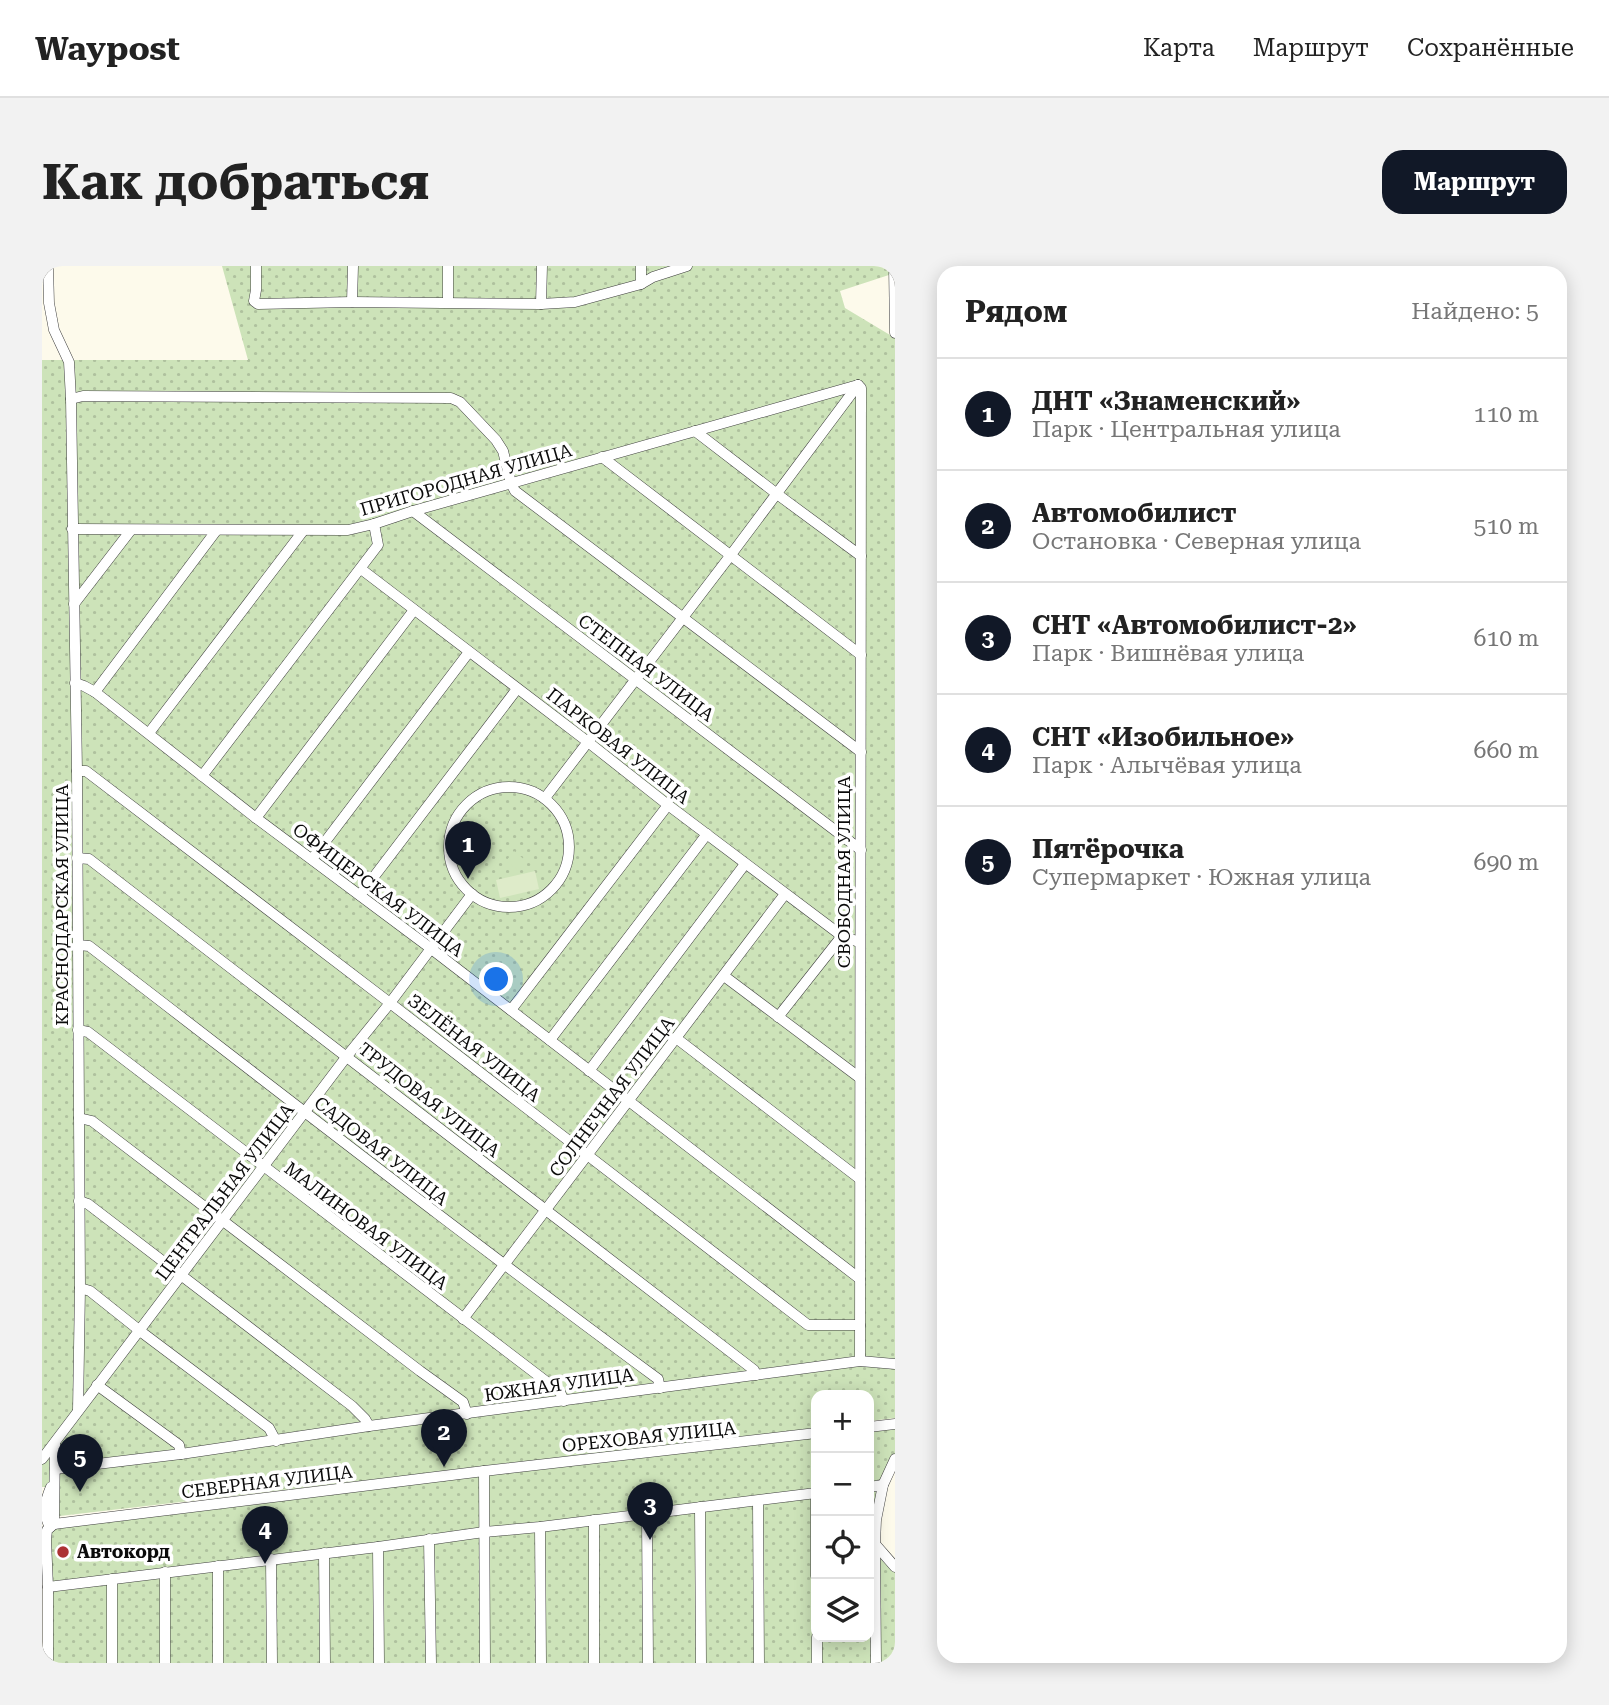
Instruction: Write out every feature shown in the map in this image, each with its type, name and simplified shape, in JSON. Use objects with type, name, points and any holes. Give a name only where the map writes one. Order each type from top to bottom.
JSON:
[{"type":"street","name":"КРАСНОДАРСКАЯ УЛИЦА","points":[[48,266],[49,303],[54,330],[69,362],[71,399],[77,771],[80,1288],[78,1410]]},
{"type":"street","points":[[256,266],[254,300],[258,304],[575,302],[641,284],[653,277],[687,266]]},
{"type":"street","points":[[352,302],[353,266]]},
{"type":"street","points":[[448,266],[448,302]]},
{"type":"street","points":[[541,304],[542,266]]},
{"type":"street","points":[[641,266],[641,284]]},
{"type":"street","points":[[894,266],[895,333]]},
{"type":"street","points":[[545,798],[858,384]]},
{"type":"street","name":"ПРИГОРОДНАЯ УЛИЦА","points":[[72,529],[348,530],[858,384]]},
{"type":"street","name":"СВОБОДНАЯ УЛИЦА","points":[[858,384],[862,556],[860,1361]]},
{"type":"street","points":[[71,399],[83,396],[451,398],[460,402],[503,451],[515,491],[861,752]]},
{"type":"street","points":[[695,431],[862,556]]},
{"type":"street","points":[[602,457],[861,655]]},
{"type":"street","name":"СТЕПНАЯ УЛИЦА","points":[[413,511],[861,850]]},
{"type":"street","points":[[202,776],[378,545],[374,524]]},
{"type":"street","points":[[74,604],[131,530]]},
{"type":"street","points":[[95,692],[216,531]]},
{"type":"street","points":[[149,733],[303,531]]},
{"type":"street","name":"ПАРКОВАЯ УЛИЦА","points":[[361,569],[785,894],[842,936],[859,942]]},
{"type":"street","points":[[256,818],[414,610]]},
{"type":"street","points":[[312,859],[469,652]]},
{"type":"street","name":"ОФИЦЕРСКАЯ УЛИЦА","points":[[75,683],[95,692],[860,1279]]},
{"type":"street","points":[[360,895],[517,689]]},
{"type":"street","name":"ЗЕЛЁНАЯ УЛИЦА","points":[[77,771],[86,771],[808,1325],[860,1325]]},
{"type":"street","points":[[502,787],[521,788],[545,798],[561,815],[568,831],[570,849],[566,867],[558,883],[529,904],[512,907],[494,905],[472,894],[456,875],[450,856],[450,837],[456,819],[467,803],[483,792],[502,787]]},
{"type":"street","points":[[511,1010],[668,805]]},
{"type":"street","points":[[550,1040],[707,834]]},
{"type":"street","name":"ТРУДОВАЯ УЛИЦА","points":[[77,858],[89,859],[754,1370],[756,1375]]},
{"type":"street","points":[[589,1071],[745,863]]},
{"type":"street","name":"ЦЕНТРАЛЬНАЯ УЛИЦА","points":[[42,1459],[472,894]]},
{"type":"street","name":"СОЛНЕЧНАЯ УЛИЦА","points":[[463,1319],[785,894]]},
{"type":"street","points":[[778,1017],[842,936]]},
{"type":"street","name":"САДОВАЯ УЛИЦА","points":[[78,945],[89,946],[504,1266],[657,1380],[660,1388]]},
{"type":"street","points":[[724,976],[860,1078]]},
{"type":"street","name":"МАЛИНОВАЯ УЛИЦА","points":[[78,1030],[88,1032],[560,1392],[564,1401]]},
{"type":"street","points":[[676,1038],[860,1178]]},
{"type":"street","points":[[79,1118],[92,1121],[463,1402],[467,1414]]},
{"type":"street","points":[[79,1201],[88,1204],[352,1406],[369,1426]]},
{"type":"street","points":[[80,1288],[90,1291],[269,1428],[276,1441]]},
{"type":"street","name":"ЮЖНАЯ УЛИЦА","points":[[55,1475],[369,1426],[860,1361],[895,1364]]},
{"type":"street","points":[[97,1385],[178,1445],[181,1454]]},
{"type":"street","points":[[874,1426],[895,1424]]},
{"type":"street","name":"ОРЕХОВАЯ УЛИЦА","points":[[484,1471],[811,1434]]},
{"type":"street","points":[[48,1663],[46,1540],[47,1531],[52,1526],[55,1443]]},
{"type":"street","points":[[876,1663],[876,1520],[883,1485],[895,1459]]},
{"type":"street","points":[[484,1471],[485,1663]]},
{"type":"street","name":"СЕВЕРНАЯ УЛИЦА","points":[[52,1526],[66,1522],[484,1471]]},
{"type":"street","points":[[52,1526],[44,1513],[55,1475]]},
{"type":"street","points":[[874,1486],[883,1485]]},
{"type":"street","points":[[48,1587],[811,1494]]},
{"type":"street","points":[[758,1501],[759,1663]]},
{"type":"street","points":[[54,1504],[66,1522]]},
{"type":"street","points":[[700,1507],[701,1663]]},
{"type":"street","points":[[647,1514],[648,1663]]},
{"type":"street","points":[[594,1520],[594,1663]]},
{"type":"street","points":[[540,1527],[541,1663]]},
{"type":"street","points":[[429,1539],[431,1663]]},
{"type":"street","points":[[875,1544],[895,1567]]},
{"type":"street","points":[[378,1547],[379,1663]]},
{"type":"street","points":[[324,1553],[325,1663]]},
{"type":"street","points":[[271,1559],[272,1663]]},
{"type":"street","points":[[218,1566],[218,1663]]},
{"type":"street","points":[[165,1572],[165,1663]]},
{"type":"street","points":[[112,1579],[113,1663]]},
{"type":"street","points":[[817,1642],[817,1663]]},
{"type":"green space","points":[[222,266],[895,266],[895,273],[840,291],[845,308],[895,338],[895,1418],[874,1420],[874,1390],[811,1390],[811,1429],[51,1517],[52,1487],[42,1487],[42,360],[248,360]]},
{"type":"green space","points":[[514,851],[526,861],[518,870],[506,861]]},
{"type":"green space","points":[[535,871],[539,889],[500,898],[496,880]]},
{"type":"green space","points":[[895,1424],[895,1459],[883,1485],[875,1543],[895,1567],[895,1663],[48,1663],[50,1527],[811,1434],[811,1642],[874,1642],[874,1426]]},
{"type":"place","name":"ДНТ «Знаменский»","points":[[468,879]]},
{"type":"place","name":"Автомобилист","points":[[444,1467]]},
{"type":"place","name":"Пятёрочка","points":[[80,1492]]},
{"type":"place","name":"СНТ «Автомобилист-2»","points":[[650,1540]]},
{"type":"place","name":"Автокорд","points":[[63,1552]]},
{"type":"place","name":"СНТ «Изобильное»","points":[[265,1564]]}]
